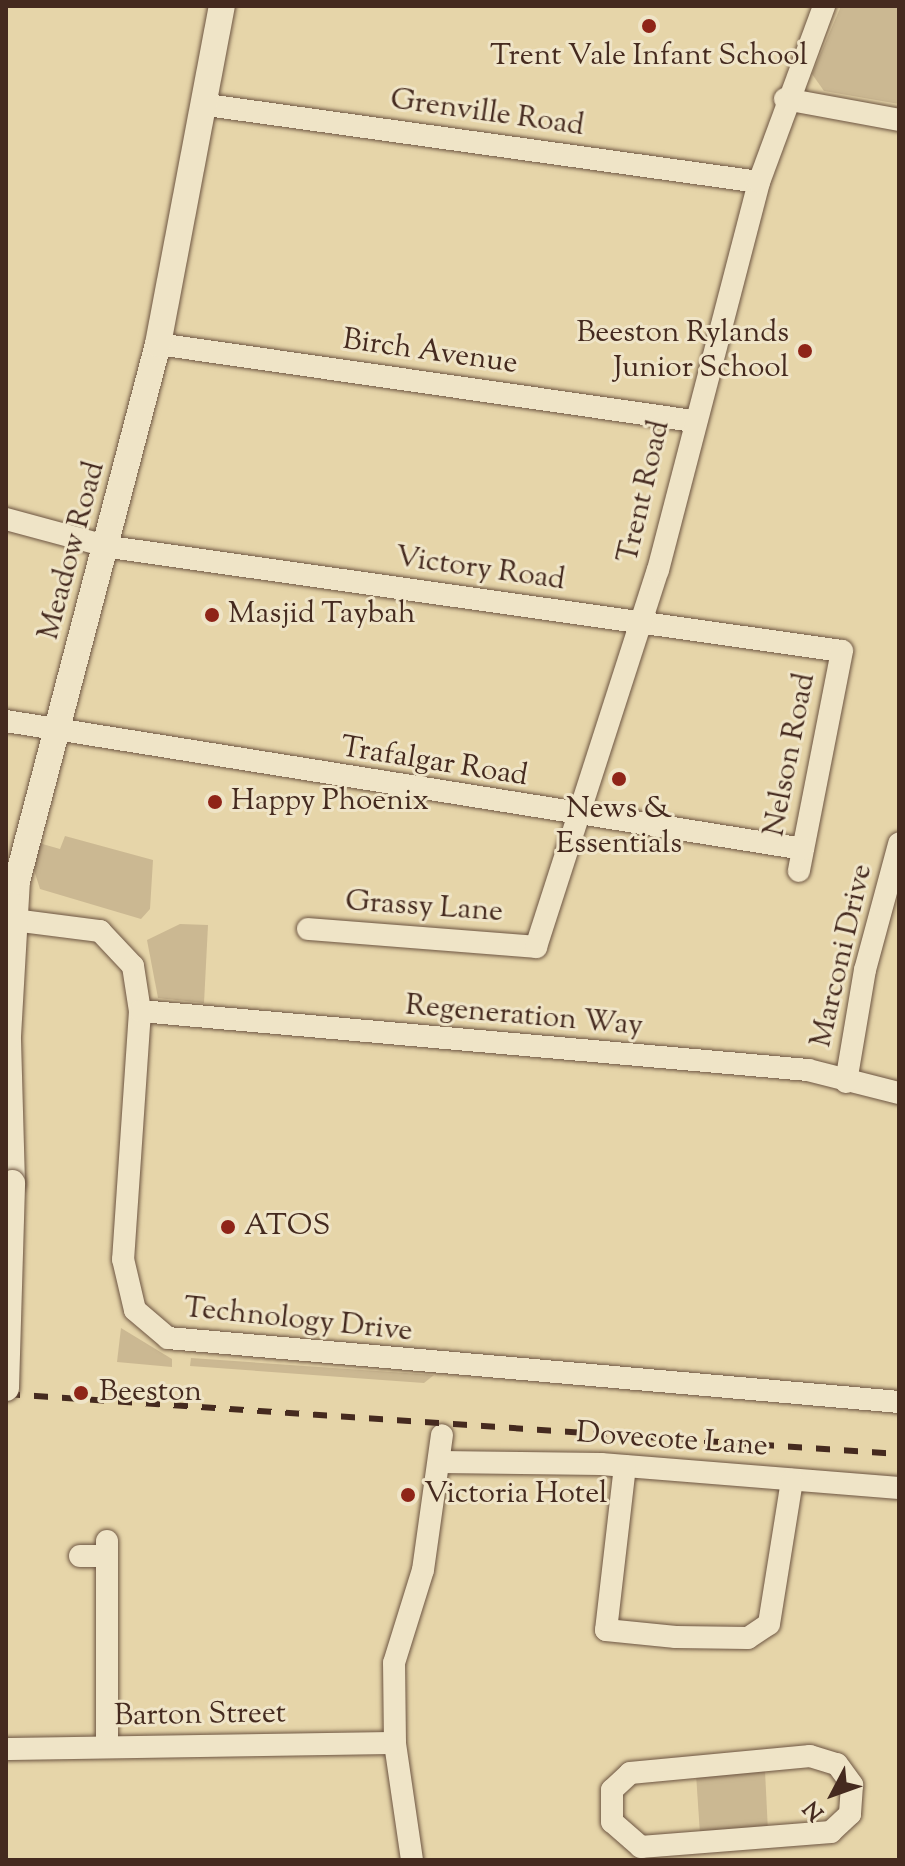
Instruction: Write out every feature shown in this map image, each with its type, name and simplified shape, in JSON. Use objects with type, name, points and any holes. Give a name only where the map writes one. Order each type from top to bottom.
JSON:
[{"type":"street","name":"Meadow Road","points":[[6,1388],[12,1183],[7,1114],[9,919],[25,841],[110,547],[158,344],[207,105],[222,6]]},
{"type":"street","name":"Trent Road","points":[[536,947],[642,623],[693,421],[759,182],[785,99],[824,6]]},
{"type":"street","points":[[785,99],[899,120]]},
{"type":"street","name":"Grenville Road","points":[[207,105],[759,182]]},
{"type":"street","name":"Birch Avenue","points":[[158,344],[693,421]]},
{"type":"street","name":"Victory Road","points":[[6,519],[110,547],[842,651]]},
{"type":"street","name":"Nelson Road","points":[[801,860],[842,651]]},
{"type":"street","name":"Trafalgar Road","points":[[6,721],[56,734],[578,816],[801,860]]},
{"type":"street","name":"Marconi Drive","points":[[846,1082],[865,970],[899,844]]},
{"type":"street","name":"Technology Drive","points":[[9,919],[85,926],[110,938],[133,966],[140,1011],[123,1259],[135,1310],[168,1338],[899,1402]]},
{"type":"street","name":"Grassy Lane","points":[[308,929],[536,947]]},
{"type":"street","name":"Regeneration Way","points":[[140,1011],[808,1070],[899,1093]]},
{"type":"street","points":[[412,1860],[395,1743],[394,1663],[423,1570],[442,1435]]},
{"type":"street","name":"Dovecote Lane","points":[[440,1462],[625,1466],[899,1488]]},
{"type":"street","points":[[625,1466],[606,1630],[676,1637],[748,1638],[769,1624],[792,1480]]},
{"type":"street","points":[[80,1556],[106,1548],[107,1747]]},
{"type":"street","name":"Barton Street","points":[[6,1749],[395,1743]]},
{"type":"street","points":[[810,1756],[845,1769],[854,1804],[841,1826],[813,1837],[733,1851],[641,1847],[612,1822],[612,1790],[630,1773],[657,1767],[810,1756]]},
{"type":"shaded area","points":[[841,6],[899,6],[899,104],[824,91],[812,74]]},
{"type":"shaded area","points":[[65,836],[153,860],[150,909],[141,919],[40,889],[34,870],[39,843],[60,849]]},
{"type":"shaded area","points":[[180,924],[208,925],[204,1003],[158,998],[147,940]]},
{"type":"shaded area","points":[[121,1328],[172,1359],[172,1367],[117,1362]]},
{"type":"shaded area","points":[[191,1358],[434,1375],[424,1383],[190,1366]]},
{"type":"shaded area","points":[[765,1771],[768,1831],[700,1834],[696,1774]]},
{"type":"railway","points":[[6,1394],[899,1454]]},
{"type":"place","name":"Trent Vale Infant School","points":[[649,26]]},
{"type":"place","name":"Beeston Rylands Junior School","points":[[805,351]]},
{"type":"place","name":"Masjid Taybah","points":[[212,615]]},
{"type":"place","name":"News & Essentials","points":[[619,779]]},
{"type":"place","name":"Happy Phoenix","points":[[215,802]]},
{"type":"place","name":"ATOS","points":[[228,1227]]},
{"type":"place","name":"Beeston","points":[[81,1393]]},
{"type":"place","name":"Victoria Hotel","points":[[408,1495]]}]
